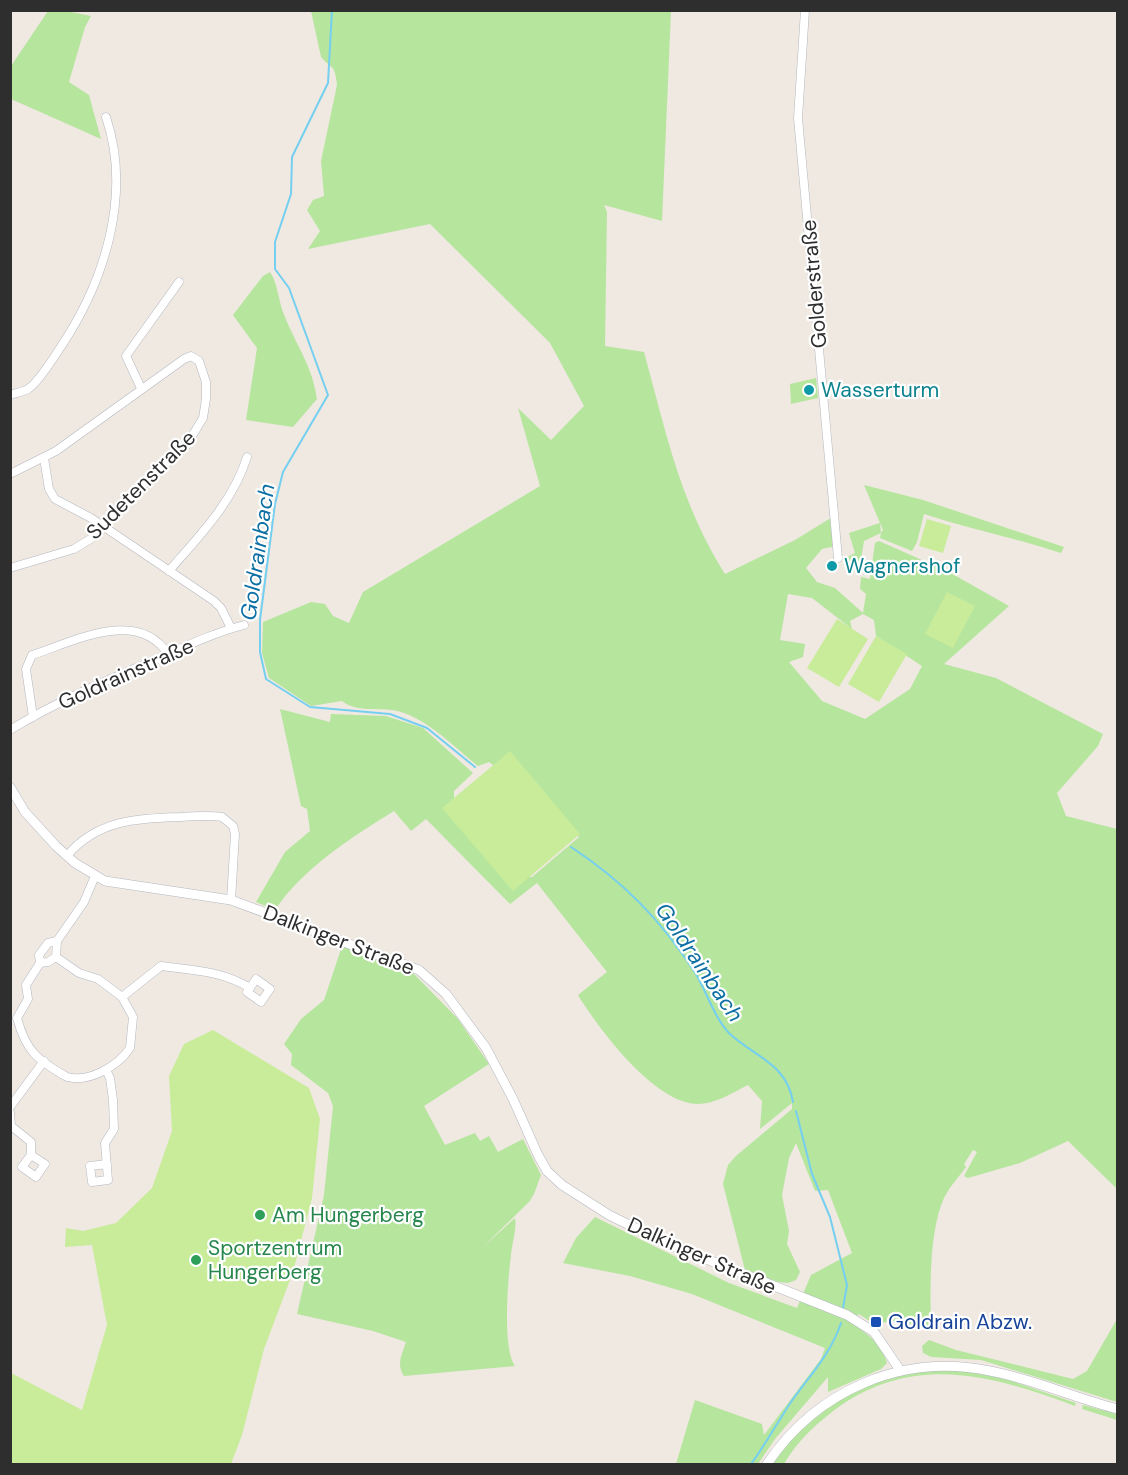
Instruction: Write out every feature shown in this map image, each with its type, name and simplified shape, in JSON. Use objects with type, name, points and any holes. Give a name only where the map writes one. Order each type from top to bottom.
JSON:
[{"type":"street","name":"Golderstraße","points":[[805,10],[798,118],[838,558]]},
{"type":"street","points":[[10,395],[29,389],[70,333],[94,290],[115,208],[115,143],[106,117]]},
{"type":"street","points":[[10,474],[44,458],[141,388],[126,356],[179,282]]},
{"type":"street","name":"Sudetenstraße","points":[[10,568],[74,549],[97,535],[123,503],[194,436],[203,418],[206,382],[199,360],[191,356],[141,388]]},
{"type":"street","points":[[169,571],[230,499],[239,482],[247,457]]},
{"type":"street","points":[[44,458],[49,489],[55,499],[104,527],[214,602],[221,608],[231,628]]},
{"type":"street","name":"Goldrainstraße","points":[[10,730],[168,654],[231,628],[244,625]]},
{"type":"street","points":[[33,717],[26,669],[32,655],[92,635],[128,631],[150,635],[168,654]]},
{"type":"street","name":"Dalkinger Straße","points":[[10,787],[25,812],[67,856],[105,881],[148,889],[206,894],[231,900],[419,970],[446,993],[486,1048],[513,1099],[538,1155],[547,1171],[562,1185],[609,1215],[666,1243],[847,1315],[874,1332],[900,1370]]},
{"type":"street","points":[[67,856],[73,849],[113,823],[157,818],[222,817],[233,826],[235,834],[231,900]]},
{"type":"street","points":[[56,957],[57,941],[84,902],[95,876]]},
{"type":"street","points":[[56,957],[79,973],[98,979],[122,997],[133,1017],[130,1048],[106,1070],[73,1078],[44,1061],[28,1048],[16,1018],[28,999],[26,985],[40,963],[39,955],[48,943],[57,941]]},
{"type":"street","points":[[40,963],[48,962],[56,957]]},
{"type":"street","points":[[122,997],[160,966],[224,975],[250,988]]},
{"type":"street","points":[[10,1107],[44,1061]]},
{"type":"street","points":[[106,1070],[110,1078],[114,1128],[105,1143],[107,1164]]},
{"type":"street","points":[[10,1113],[12,1126],[31,1142],[31,1155]]},
{"type":"street","points":[[767,1464],[797,1426],[827,1402],[857,1385],[900,1370],[925,1366],[960,1366],[992,1371],[1118,1409]]},
{"type":"green space","points":[[48,11],[66,11],[91,16],[85,27],[69,82],[89,95],[101,139],[11,99],[11,66]]},
{"type":"green space","points":[[311,11],[671,11],[662,221],[604,205],[607,212],[605,346],[644,352],[667,439],[685,494],[696,521],[725,574],[795,540],[834,516],[836,546],[822,549],[806,568],[817,582],[835,588],[863,613],[866,594],[860,589],[861,577],[870,579],[875,543],[879,541],[949,572],[1009,606],[944,664],[996,678],[1103,734],[1098,746],[1057,793],[1066,816],[1117,829],[1117,1189],[1068,1141],[1020,1163],[968,1178],[964,1176],[977,1152],[973,1150],[964,1164],[966,1167],[946,1194],[939,1211],[933,1244],[929,1331],[899,1320],[874,1324],[859,1314],[851,1323],[878,1345],[887,1363],[881,1369],[828,1392],[828,1377],[775,1439],[758,1464],[676,1464],[695,1400],[762,1424],[764,1435],[821,1359],[825,1348],[692,1294],[630,1276],[563,1263],[576,1238],[595,1217],[729,1283],[797,1308],[811,1275],[852,1253],[828,1190],[815,1191],[796,1143],[789,1158],[782,1195],[789,1231],[787,1244],[800,1272],[796,1280],[788,1283],[778,1282],[745,1270],[723,1184],[728,1165],[792,1109],[792,1103],[760,1129],[762,1101],[748,1085],[717,1100],[697,1104],[680,1100],[646,1078],[613,1044],[578,995],[607,972],[537,883],[510,904],[426,819],[411,831],[394,811],[329,854],[300,880],[275,910],[256,902],[285,852],[310,831],[307,809],[301,806],[280,709],[330,722],[331,714],[386,716],[423,728],[473,773],[454,791],[454,806],[519,877],[532,877],[579,837],[510,758],[497,768],[489,762],[478,766],[432,728],[412,716],[394,710],[363,709],[342,701],[311,706],[269,678],[262,653],[263,622],[311,602],[325,604],[333,616],[349,623],[363,592],[540,486],[518,408],[551,440],[584,406],[550,343],[430,224],[308,249],[320,231],[307,210],[313,200],[324,196],[321,161],[337,85],[334,70],[321,57]],"holes":[[[788,594],[812,598],[852,629],[850,621],[863,614],[874,620],[876,636],[922,666],[910,689],[865,719],[822,701],[789,662],[803,657],[805,644],[780,640]]]},
{"type":"green space","points":[[270,272],[283,311],[312,376],[317,399],[293,427],[246,420],[257,348],[233,315],[263,276]]},
{"type":"green space","points":[[816,378],[818,398],[791,404],[790,384]]},
{"type":"green space","points":[[864,485],[923,500],[1064,547],[1061,553],[924,514],[917,542],[912,551],[880,538],[883,530]]},
{"type":"green space","points":[[927,519],[951,526],[943,553],[919,546]]},
{"type":"green space","points":[[880,523],[881,533],[864,541],[860,565],[846,562],[847,557],[855,553],[849,533]]},
{"type":"green space","points":[[947,592],[975,606],[953,648],[925,634]]},
{"type":"green space","points":[[837,619],[868,639],[839,687],[807,668]]},
{"type":"green space","points":[[876,636],[907,654],[879,702],[848,684]]},
{"type":"green space","points":[[510,751],[580,834],[513,891],[442,808]]},
{"type":"green space","points":[[342,946],[413,973],[458,1019],[489,1064],[424,1106],[445,1145],[475,1133],[480,1141],[489,1136],[498,1152],[523,1139],[541,1175],[529,1202],[482,1248],[515,1218],[507,1329],[508,1344],[515,1366],[404,1376],[400,1364],[406,1342],[373,1331],[297,1314],[324,1195],[333,1106],[328,1093],[291,1065],[292,1054],[284,1044],[301,1019],[324,1000]]},
{"type":"green space","name":"Sportzentrum Hungerberg","points":[[213,1030],[309,1088],[320,1119],[312,1198],[293,1272],[264,1349],[242,1435],[231,1464],[11,1464],[11,1373],[82,1410],[107,1325],[92,1245],[65,1247],[66,1228],[83,1231],[116,1223],[152,1188],[172,1131],[169,1076],[184,1044]]},
{"type":"green space","points":[[1117,1319],[1117,1402],[981,1360],[931,1357],[923,1353],[922,1346],[929,1340],[956,1350],[1073,1379],[1087,1371]]},
{"type":"green space","points":[[956,1370],[1003,1378],[1076,1403],[1075,1406],[1045,1395],[986,1379],[956,1375],[927,1375],[898,1379],[869,1390],[840,1406],[809,1432],[784,1464],[773,1464],[799,1431],[832,1404],[850,1393],[869,1384],[909,1373]]},
{"type":"green space","points":[[1083,1405],[1117,1414],[1117,1420],[1082,1409]]},
{"type":"waterway","name":"Goldrainbach","points":[[332,10],[328,83],[292,157],[291,194],[275,242],[275,269],[289,288],[328,395],[283,472],[275,504],[260,620],[260,652],[266,679],[310,707],[390,714],[427,728],[475,767]]},
{"type":"waterway","name":"Goldrainbach","points":[[571,847],[625,888],[655,919],[696,974],[725,1028],[777,1070],[790,1089],[793,1102]]},
{"type":"waterway","name":"Goldrainbach","points":[[796,1111],[812,1174],[830,1217],[847,1285],[843,1308]]},
{"type":"waterway","name":"Goldrainbach","points":[[751,1464],[789,1405],[825,1356],[841,1323]]},
{"type":"place","name":"Wasserturm","points":[[809,390]]},
{"type":"place","name":"Wagnershof","points":[[832,566]]},
{"type":"place","name":"Am Hungerberg","points":[[260,1215]]},
{"type":"place","name":"Sportzentrum Hungerberg","points":[[196,1260]]},
{"type":"place","name":"Goldrain Abzw.","points":[[876,1322]]}]
